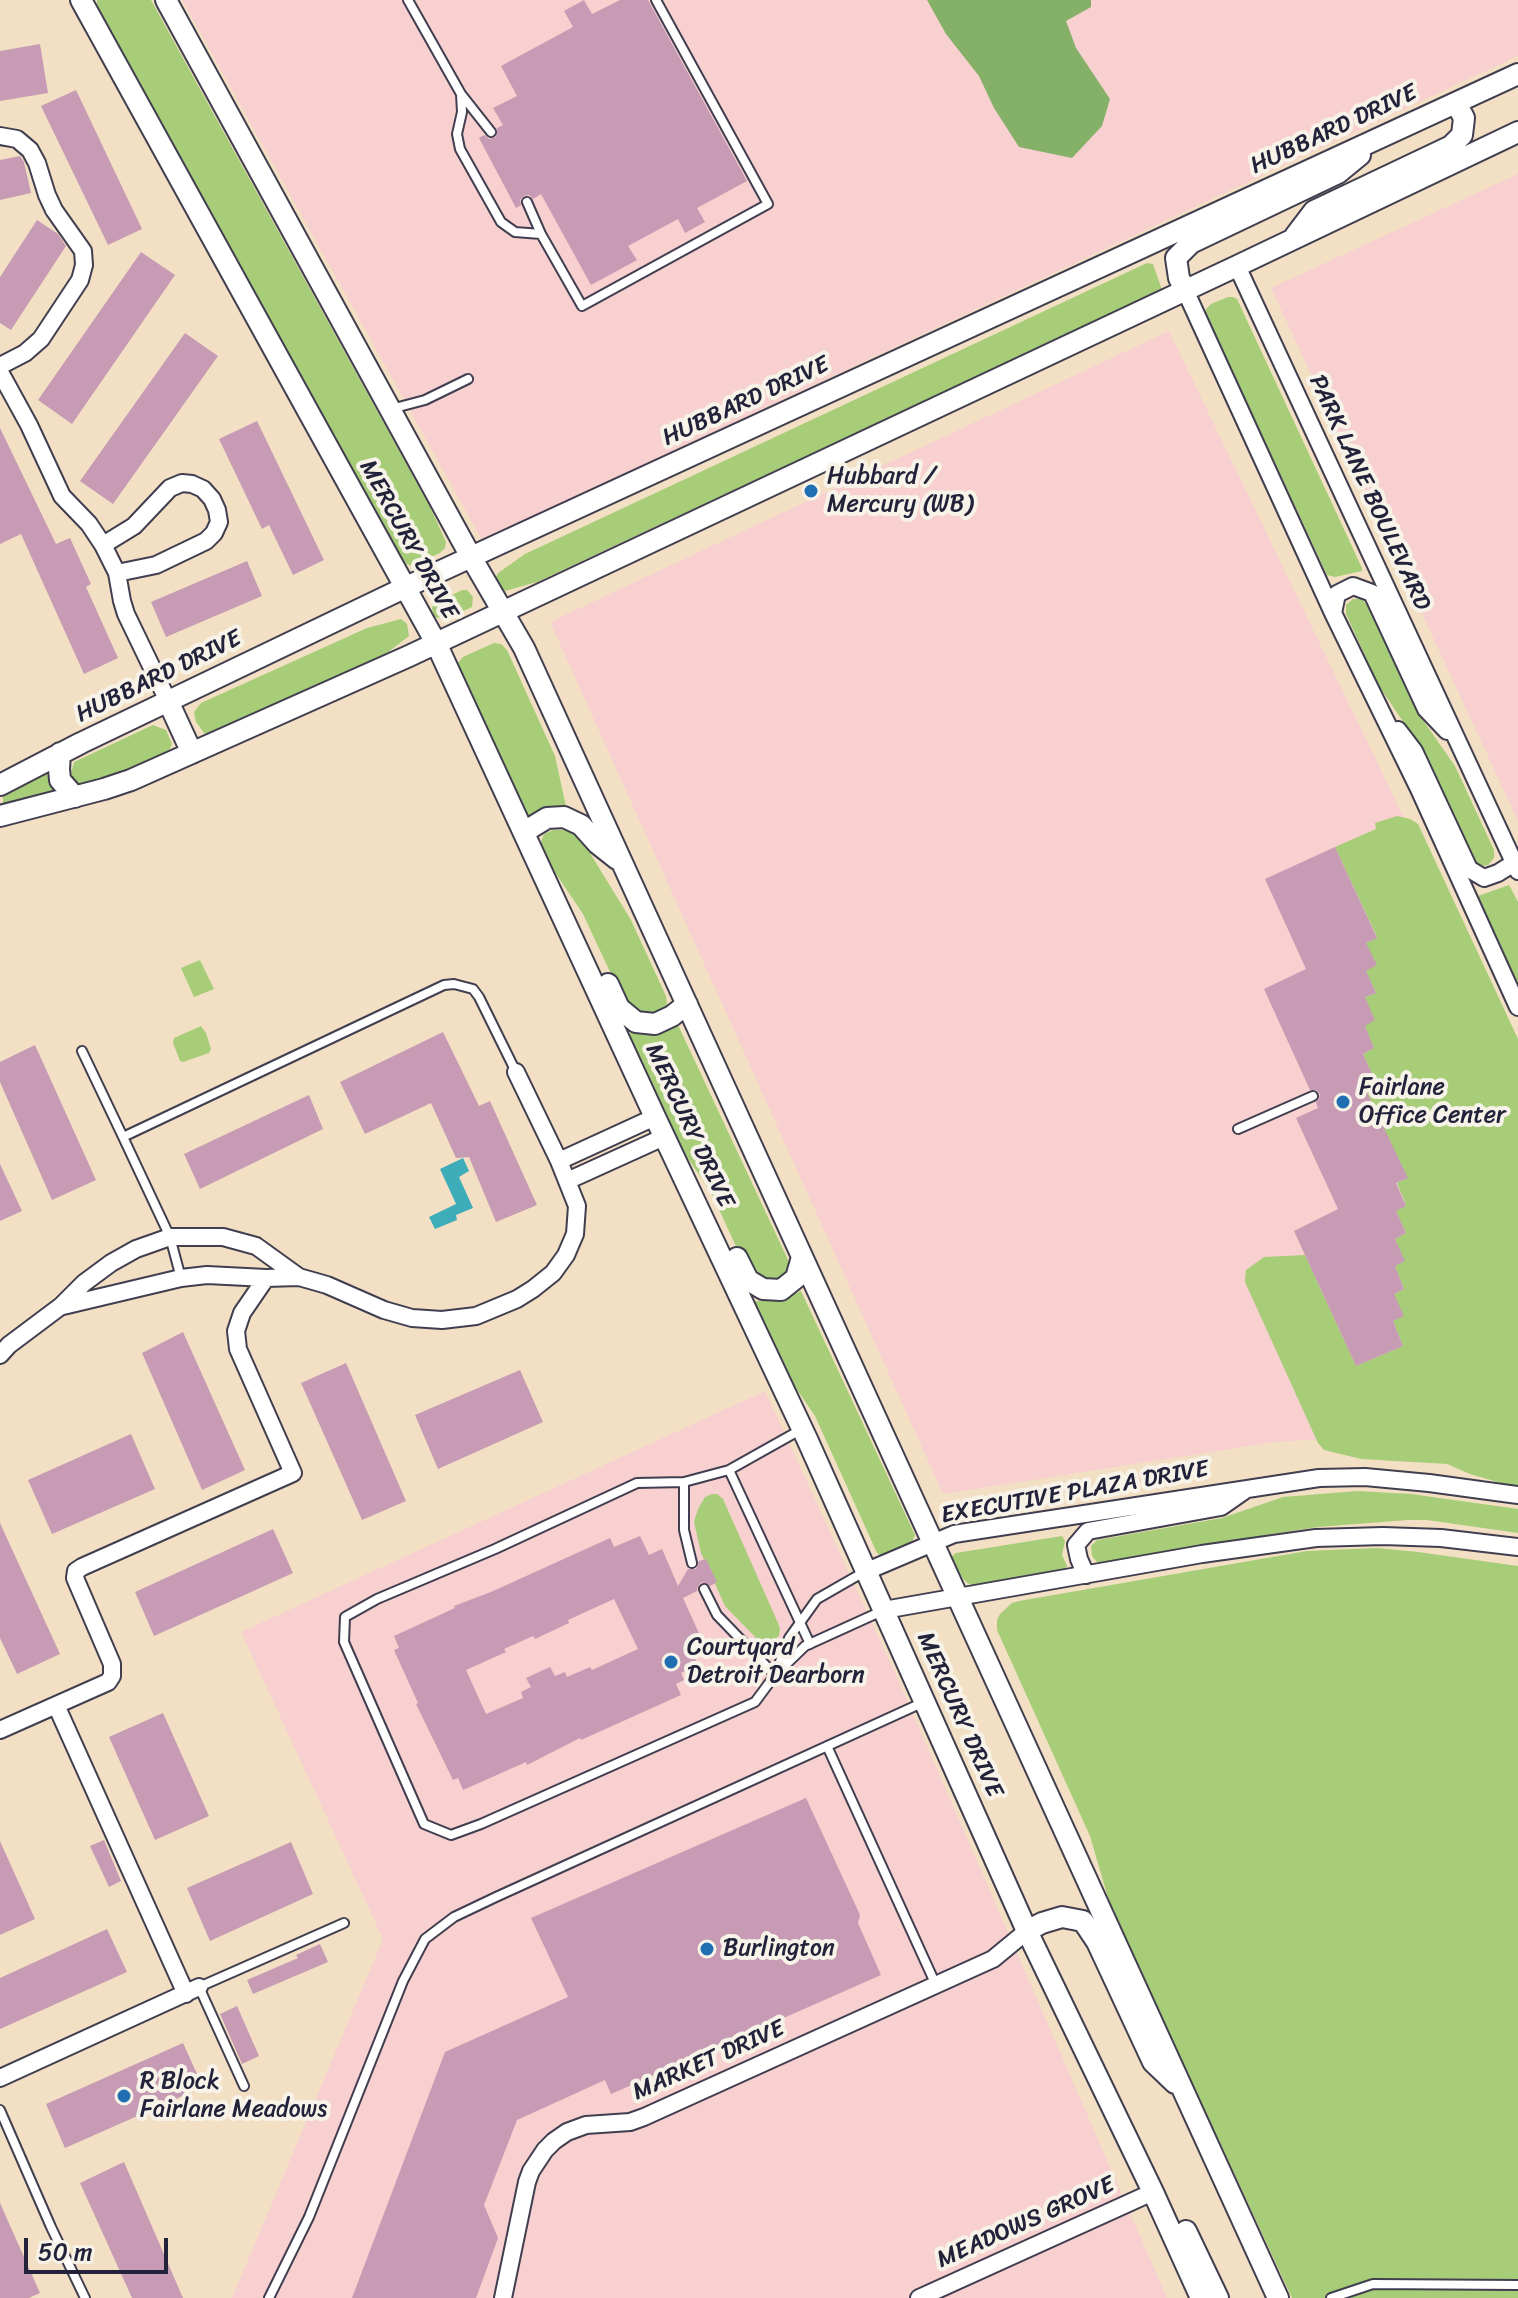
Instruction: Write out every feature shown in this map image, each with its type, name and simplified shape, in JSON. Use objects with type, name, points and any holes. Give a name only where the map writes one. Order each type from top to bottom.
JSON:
[{"type":"street","name":"MERCURY DRIVE","points":[[81,0],[436,643],[802,1429],[1027,1931],[1201,2298]]},
{"type":"street","name":"MERCURY DRIVE","points":[[166,0],[524,648],[1278,2298]]},
{"type":"street","name":"HUBBARD DRIVE","points":[[0,785],[60,753],[404,588],[1518,74]]},
{"type":"street","points":[[1293,239],[1314,211],[1451,146],[1462,135],[1464,118],[1456,103]]},
{"type":"street","points":[[0,816],[131,780],[192,753],[436,643],[1518,132]]},
{"type":"street","points":[[0,136],[17,139],[30,150],[50,202],[83,251],[84,265],[80,280],[41,339],[0,369],[62,496],[89,524],[103,545],[117,573],[126,614],[192,753]]},
{"type":"street","points":[[1185,290],[1179,278],[1176,258],[1191,243],[1338,173],[1381,137]]},
{"type":"street","name":"PARK LANE BOULEVARD","points":[[1237,266],[1517,865],[1484,878],[1469,869],[1414,751],[1378,703]]},
{"type":"street","name":"PARK LANE BOULEVARD","points":[[1185,290],[1518,1007]]},
{"type":"street","points":[[103,545],[134,526],[170,488],[182,483],[192,484],[203,489],[212,499],[219,522],[206,541],[156,565],[117,573]]},
{"type":"street","name":"PARK LANE BOULEVARD","points":[[1333,613],[1337,594],[1353,586],[1372,593],[1426,709],[1457,740]]},
{"type":"street","points":[[60,753],[60,780],[75,797]]},
{"type":"street","points":[[524,832],[547,818],[564,817],[581,825],[623,864]]},
{"type":"street","points":[[536,860],[576,917],[619,1008],[636,1022],[655,1024],[687,1004]]},
{"type":"street","points":[[61,1306],[181,1278],[207,1275],[299,1277],[412,1318],[442,1320],[476,1316],[507,1303],[533,1289],[553,1273],[566,1255],[575,1234],[577,1206],[516,1072]]},
{"type":"street","points":[[559,1161],[655,1117]]},
{"type":"street","points":[[567,1181],[664,1137]]},
{"type":"street","points":[[675,1157],[709,1201],[748,1280],[763,1289],[781,1290],[796,1278],[802,1257]]},
{"type":"street","points":[[0,1355],[111,1263],[136,1249],[170,1237],[223,1237],[256,1246],[299,1277]]},
{"type":"street","points":[[0,1730],[108,1682],[112,1676],[112,1664],[75,1578],[76,1571],[293,1473],[238,1349],[236,1331],[242,1313],[266,1278]]},
{"type":"street","name":"EXECUTIVE PLAZA DRIVE","points":[[867,1571],[954,1534],[1319,1478],[1365,1477],[1518,1495]]},
{"type":"street","name":"EXECUTIVE PLAZA DRIVE","points":[[1086,1575],[1076,1545],[1088,1531],[1221,1507],[1249,1488]]},
{"type":"street","points":[[884,1610],[1202,1554],[1316,1538],[1427,1537],[1518,1547]]},
{"type":"street","points":[[0,2078],[192,1991],[56,1705]]},
{"type":"street","points":[[1027,1931],[1062,1917],[1083,1921],[1097,1942],[1153,2062],[1184,2091]]},
{"type":"street","name":"MARKET DRIVE","points":[[503,2298],[527,2182],[531,2171],[554,2141],[586,2125],[630,2122],[644,2117],[993,1959],[1027,1931]]},
{"type":"street","points":[[1153,2192],[1178,2217],[1218,2298]]},
{"type":"street","name":"MEADOWS GROVE","points":[[919,2298],[1153,2192]]},
{"type":"lane","points":[[408,0],[461,94],[491,132]]},
{"type":"lane","points":[[527,202],[541,234],[582,306],[768,204],[656,0]]},
{"type":"lane","points":[[461,94],[462,112],[457,134],[460,149],[501,222],[515,232],[541,234]]},
{"type":"lane","points":[[390,409],[425,400],[468,379]]},
{"type":"lane","points":[[123,1137],[444,985],[473,989],[516,1072]]},
{"type":"lane","points":[[82,1051],[170,1237],[181,1278]]},
{"type":"lane","points":[[1238,1129],[1313,1096]]},
{"type":"lane","points":[[802,1429],[729,1470],[684,1482],[637,1483],[495,1549],[377,1599],[345,1617],[344,1642],[424,1824],[451,1835],[755,1702],[775,1675],[810,1644],[884,1610]]},
{"type":"lane","points":[[729,1470],[810,1644]]},
{"type":"lane","points":[[684,1482],[684,1530],[692,1563]]},
{"type":"lane","points":[[775,1675],[789,1638],[817,1599],[867,1571]]},
{"type":"lane","points":[[704,1589],[717,1615],[775,1675]]},
{"type":"lane","points":[[269,2298],[309,2217],[403,1981],[425,1939],[454,1917],[496,1897],[925,1702]]},
{"type":"lane","points":[[827,1746],[936,1985]]},
{"type":"lane","points":[[244,2086],[192,1991],[344,1923]]},
{"type":"lane","points":[[0,2110],[85,2298]]},
{"type":"lane","points":[[1331,2298],[1373,2284],[1518,2285]]},
{"type":"shaded area","points":[[182,0],[1518,0],[1518,56],[482,540]]},
{"type":"shaded area","points":[[1518,174],[1518,821],[1271,288]]},
{"type":"shaded area","points":[[1169,331],[1518,1054],[1518,1474],[1326,1439],[1275,1442],[943,1494],[550,622]]},
{"type":"shaded area","points":[[765,1391],[896,1675],[1167,2298],[232,2298],[383,1939],[241,1632]]},
{"type":"green space","points":[[97,0],[151,0],[431,509],[446,542],[440,553],[412,566],[401,562],[97,10]]},
{"type":"green space","points":[[927,0],[1091,0],[1091,7],[1066,21],[1076,48],[1110,99],[1102,126],[1072,158],[1019,147],[994,108],[979,76],[946,34]]},
{"type":"green space","points":[[1147,263],[1153,264],[1162,290],[537,582],[505,591],[500,589],[495,579],[498,573],[525,554]]},
{"type":"green space","points":[[1228,297],[1237,299],[1362,571],[1335,577],[1327,575],[1206,314],[1211,304]]},
{"type":"green space","points":[[467,590],[473,597],[472,607],[447,619],[434,617],[434,604]]},
{"type":"green space","points":[[1353,599],[1361,599],[1367,604],[1420,716],[1455,766],[1494,850],[1494,858],[1488,865],[1478,866],[1472,860],[1421,748],[1379,686],[1346,614],[1346,605]]},
{"type":"green space","points":[[401,619],[407,624],[409,636],[383,656],[217,733],[204,733],[196,722],[194,712],[201,703],[367,628]]},
{"type":"green space","points":[[494,643],[501,644],[507,650],[555,756],[567,811],[529,819],[459,670],[458,663],[463,657]]},
{"type":"green space","points":[[153,725],[166,730],[172,744],[167,755],[90,788],[75,785],[71,773],[74,762]]},
{"type":"green space","points":[[45,774],[57,796],[5,806],[3,795]]},
{"type":"green space","points":[[1397,816],[1418,824],[1518,1039],[1518,1485],[1470,1474],[1447,1464],[1361,1459],[1324,1450],[1318,1443],[1245,1282],[1246,1270],[1264,1257],[1305,1255],[1356,1366],[1403,1346],[1393,1321],[1394,1294],[1404,1289],[1395,1266],[1404,1261],[1395,1239],[1406,1233],[1396,1211],[1406,1205],[1397,1183],[1407,1178],[1362,1082],[1373,1076],[1363,1054],[1374,1048],[1365,1026],[1365,997],[1376,993],[1366,971],[1366,943],[1377,937],[1335,847],[1376,829],[1375,823]]},
{"type":"green space","points":[[565,830],[577,835],[631,920],[666,996],[667,1005],[663,1013],[643,1019],[624,1002],[583,914],[540,845],[544,834]]},
{"type":"green space","points":[[1509,885],[1518,902],[1518,984],[1478,896]]},
{"type":"green space","points":[[200,960],[214,989],[194,997],[181,968]]},
{"type":"green space","points":[[678,1025],[789,1262],[789,1271],[784,1280],[763,1284],[745,1266],[711,1192],[678,1144],[629,1039],[629,1033],[656,1034]]},
{"type":"green space","points":[[201,1026],[211,1049],[209,1053],[180,1061],[174,1038]]},
{"type":"green space","points":[[801,1291],[915,1535],[912,1542],[884,1555],[877,1553],[815,1416],[777,1360],[752,1301],[780,1301]]},
{"type":"green space","points":[[1357,1491],[1411,1494],[1518,1509],[1518,1533],[1408,1520],[1318,1527],[1106,1564],[1097,1562],[1092,1556],[1091,1546],[1097,1540],[1222,1518],[1283,1497]]},
{"type":"green space","points":[[712,1494],[723,1499],[778,1623],[779,1636],[772,1642],[757,1639],[725,1606],[701,1553],[694,1522],[705,1497]]},
{"type":"green space","points":[[1062,1536],[1065,1541],[1062,1555],[1067,1566],[1065,1570],[977,1586],[964,1580],[952,1561],[956,1553]]},
{"type":"green space","points":[[1377,1548],[1518,1566],[1518,2298],[1292,2298],[1111,1908],[1090,1836],[997,1630],[1000,1614],[1019,1601],[1307,1551]]},
{"type":"water","points":[[463,1158],[469,1171],[459,1177],[473,1208],[456,1215],[457,1220],[435,1229],[429,1217],[456,1204],[440,1169]]},
{"type":"building","points":[[584,0],[592,14],[620,0],[648,0],[747,181],[697,208],[705,222],[685,233],[678,219],[628,246],[637,260],[591,285],[541,194],[533,199],[529,195],[524,196],[520,200],[521,205],[516,208],[479,138],[484,135],[489,139],[496,137],[497,128],[503,125],[493,108],[517,96],[501,66],[573,27],[564,11]]},
{"type":"building","points":[[40,44],[48,93],[0,101],[0,51]]},
{"type":"building","points":[[76,90],[142,229],[108,245],[41,106]]},
{"type":"building","points":[[20,156],[31,193],[0,200],[0,160]]},
{"type":"building","points":[[37,220],[58,234],[66,246],[11,330],[0,323],[0,277]]},
{"type":"building","points":[[141,252],[175,275],[72,424],[38,400]]},
{"type":"building","points":[[185,333],[218,356],[113,504],[80,481]]},
{"type":"building","points":[[257,421],[324,560],[293,575],[269,525],[262,529],[219,439]]},
{"type":"building","points":[[0,428],[56,544],[70,538],[91,584],[86,587],[118,658],[84,674],[21,534],[0,544]]},
{"type":"building","points":[[247,561],[262,596],[166,637],[151,602]]},
{"type":"building","name":"Fairlane Office Center","points":[[1335,847],[1377,938],[1366,943],[1377,965],[1366,971],[1376,993],[1365,997],[1375,1020],[1365,1026],[1374,1048],[1363,1054],[1373,1076],[1362,1082],[1408,1178],[1396,1183],[1406,1206],[1396,1211],[1406,1233],[1395,1239],[1405,1261],[1395,1266],[1404,1289],[1394,1294],[1404,1316],[1393,1321],[1403,1346],[1356,1366],[1294,1231],[1338,1209],[1296,1118],[1318,1108],[1316,1102],[1320,1094],[1310,1090],[1264,989],[1306,969],[1265,879]]},
{"type":"building","points":[[443,1032],[479,1106],[490,1101],[537,1205],[496,1222],[469,1157],[456,1158],[431,1103],[365,1134],[340,1082]]},
{"type":"building","points":[[35,1045],[96,1180],[52,1200],[0,1082],[0,1062]]},
{"type":"building","points":[[309,1095],[323,1129],[200,1189],[184,1154]]},
{"type":"building","points":[[0,1164],[22,1211],[0,1221]]},
{"type":"building","points":[[183,1332],[245,1470],[202,1490],[142,1353]]},
{"type":"building","points":[[346,1363],[406,1501],[362,1520],[301,1383]]},
{"type":"building","points":[[520,1370],[543,1422],[438,1469],[415,1415]]},
{"type":"building","points":[[131,1434],[155,1489],[52,1534],[28,1480]]},
{"type":"building","points":[[0,1523],[60,1654],[17,1674],[0,1638]]},
{"type":"building","points":[[273,1529],[293,1573],[154,1636],[135,1592]]},
{"type":"building","name":"Courtyard Detroit Dearborn","points":[[640,1536],[649,1555],[662,1549],[678,1586],[688,1569],[696,1569],[699,1561],[706,1559],[717,1582],[710,1586],[702,1582],[697,1591],[683,1598],[707,1651],[694,1657],[698,1665],[681,1673],[684,1680],[676,1684],[681,1695],[580,1738],[527,1765],[526,1762],[463,1790],[458,1778],[453,1780],[416,1704],[394,1650],[399,1648],[394,1636],[454,1606],[610,1538],[614,1547]],"holes":[[[614,1599],[638,1649],[592,1670],[590,1667],[567,1677],[565,1672],[555,1676],[550,1667],[526,1678],[531,1687],[521,1692],[523,1698],[486,1714],[466,1670],[506,1652],[504,1649],[533,1636],[535,1639]]]},
{"type":"building","points":[[163,1713],[209,1816],[155,1840],[109,1737]]},
{"type":"building","name":"Burlington","points":[[806,1798],[860,1915],[858,1923],[881,1975],[770,2024],[767,2030],[674,2072],[666,2070],[611,2094],[605,2080],[517,2120],[484,2205],[498,2238],[476,2298],[352,2298],[445,2052],[568,1997],[531,1918]]},
{"type":"building","points":[[104,1840],[121,1881],[109,1887],[90,1846]]},
{"type":"building","points":[[0,1841],[35,1919],[0,1935]]},
{"type":"building","points":[[291,1842],[313,1894],[210,1941],[187,1888]]},
{"type":"building","points":[[107,1929],[127,1972],[0,2029],[0,1978]]},
{"type":"building","points":[[320,1944],[328,1962],[253,1994],[247,1980],[298,1958],[296,1955]]},
{"type":"building","points":[[237,2006],[259,2056],[242,2064],[220,2014]]},
{"type":"building","name":"R Block Fairlane Meadows","points":[[183,2043],[203,2087],[65,2148],[46,2104]]},
{"type":"building","points":[[124,2162],[183,2298],[132,2298],[80,2183]]},
{"type":"building","points":[[0,2203],[40,2293],[29,2298],[0,2298]]},
{"type":"place","name":"Hubbard / Mercury (WB)","points":[[811,491]]},
{"type":"place","name":"Fairlane Office Center","points":[[1343,1102]]},
{"type":"place","name":"Courtyard Detroit Dearborn","points":[[671,1662]]},
{"type":"place","name":"Burlington","points":[[707,1949]]},
{"type":"place","name":"R Block Fairlane Meadows","points":[[124,2096]]}]
